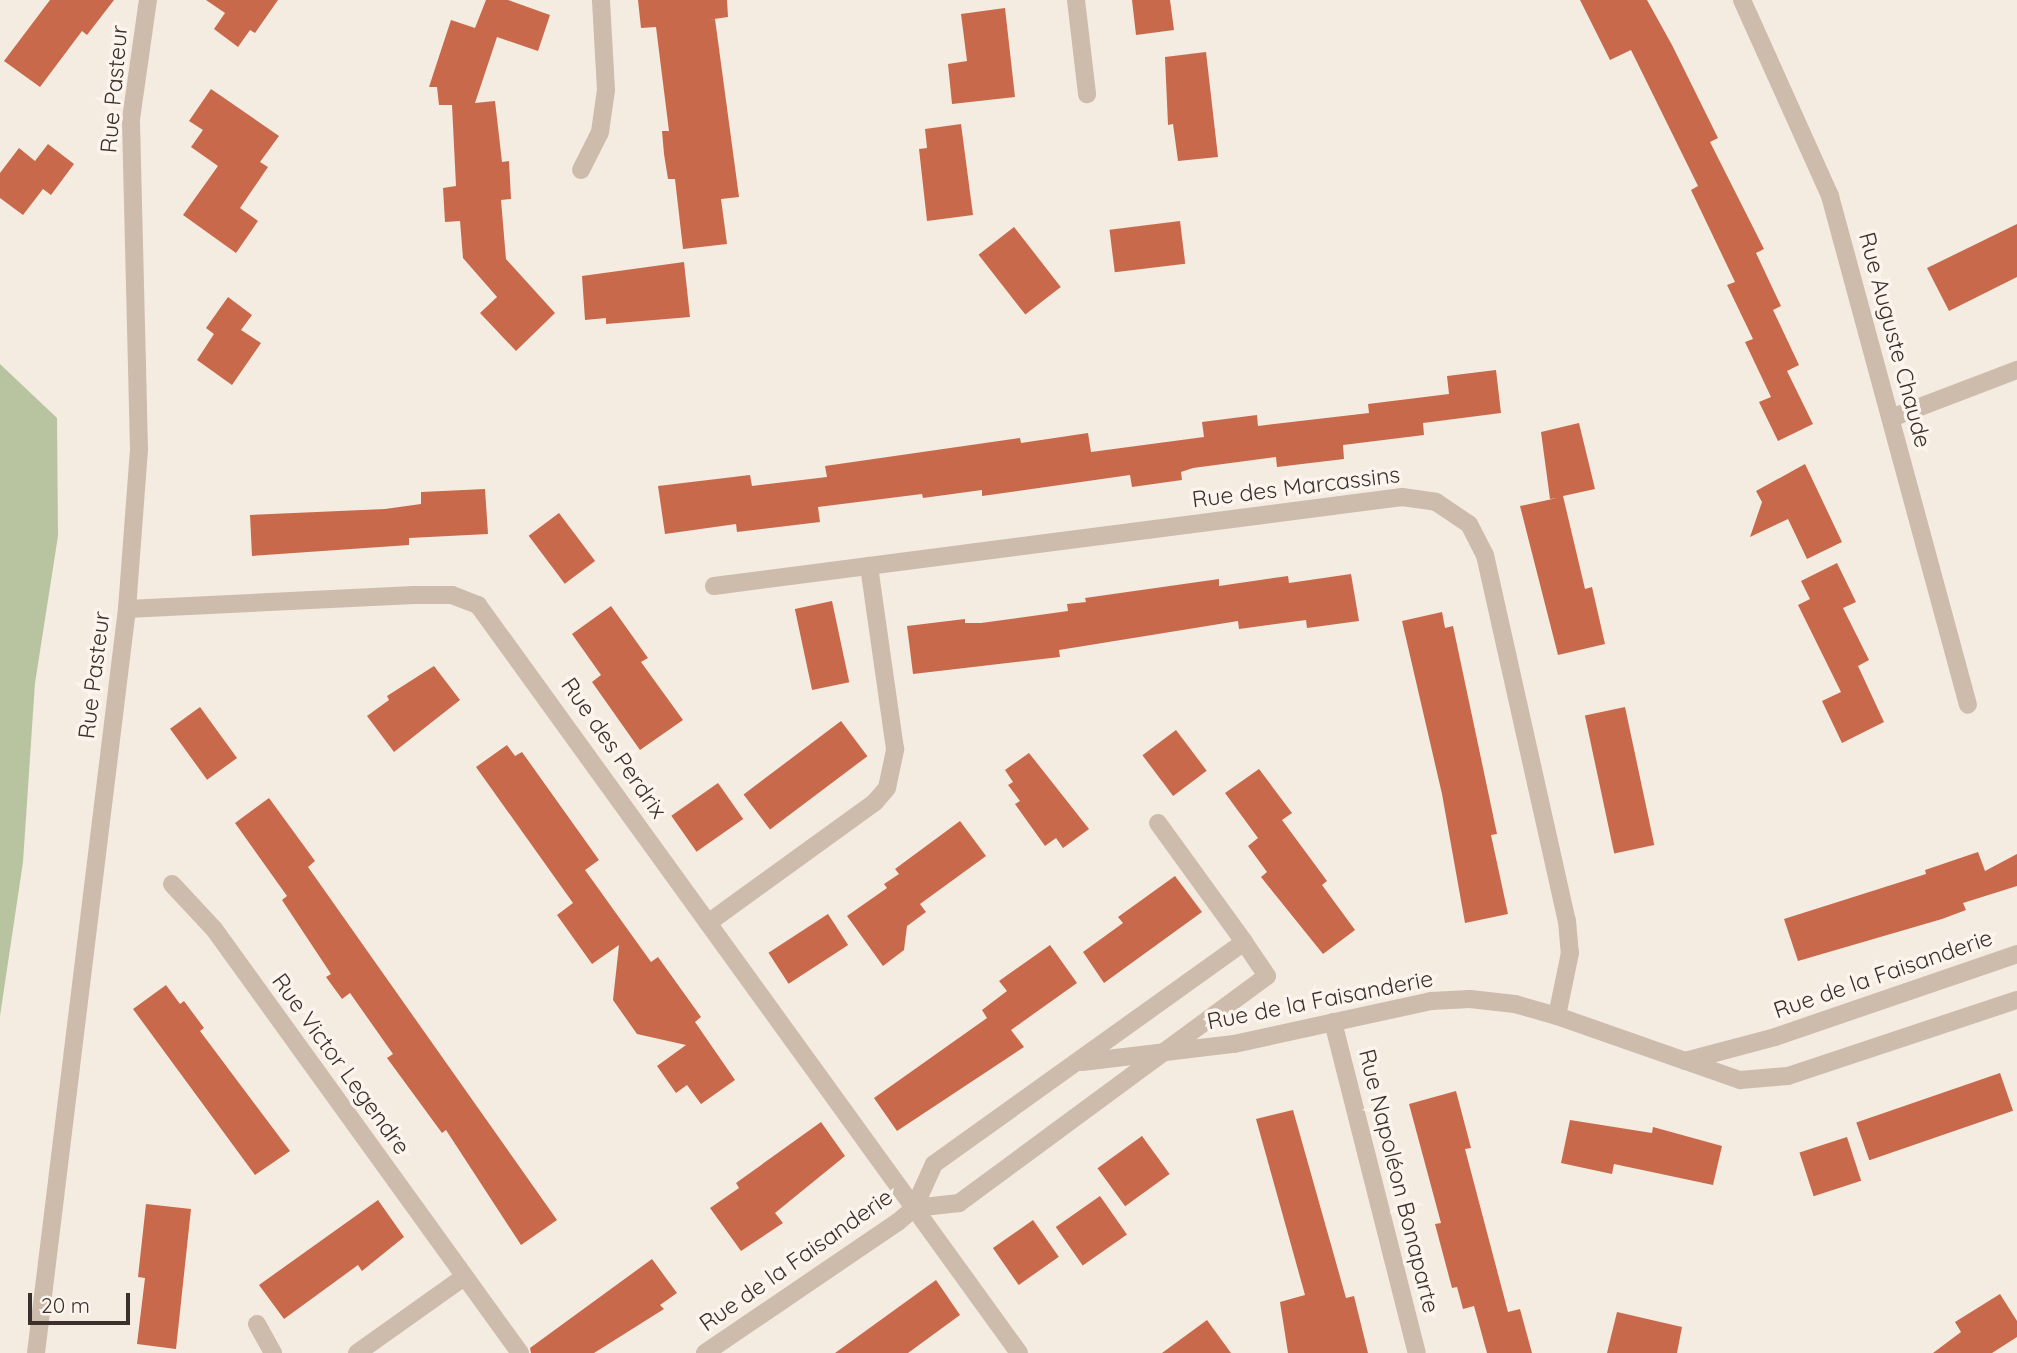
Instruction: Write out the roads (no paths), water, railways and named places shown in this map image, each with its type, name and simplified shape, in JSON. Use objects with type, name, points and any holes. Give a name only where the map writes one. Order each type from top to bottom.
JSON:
[{"type":"street","name":"Rue Pasteur","points":[[36,1353],[127,609],[139,449],[131,118],[148,0]]},
{"type":"street","points":[[581,170],[600,132],[606,90],[601,0]]},
{"type":"street","points":[[1076,0],[1087,94]]},
{"type":"street","name":"Rue Auguste Chaude","points":[[1742,0],[1830,196],[1968,705]]},
{"type":"street","points":[[1891,418],[2017,370]]},
{"type":"street","name":"Rue des Marcassins","points":[[714,586],[1402,497],[1436,502],[1469,524],[1485,555],[1566,921],[1570,953],[1557,1016]]},
{"type":"street","points":[[708,923],[875,802],[887,788],[895,768],[895,749],[869,566]]},
{"type":"street","name":"Rue des Perdrix","points":[[127,609],[414,595],[452,595],[478,605],[1019,1353]]},
{"type":"street","name":"Rue de la Faisanderie","points":[[705,1353],[914,1208],[959,1203],[1267,976],[1158,823]]},
{"type":"street","name":"Rue Victor Legendre","points":[[172,884],[214,929],[520,1353]]},
{"type":"street","name":"Rue de la Faisanderie","points":[[914,1208],[934,1164],[1244,943]]},
{"type":"street","name":"Rue de la Faisanderie","points":[[1685,1061],[1775,1037],[2017,954]]},
{"type":"street","name":"Rue de la Faisanderie","points":[[1078,1063],[1234,1044],[1431,1001],[1470,999],[1515,1004],[1557,1016],[1740,1080],[1788,1076],[2017,1000]]},
{"type":"street","name":"Rue Napoléon Bonaparte","points":[[1334,1021],[1417,1353]]},
{"type":"street","points":[[357,1353],[464,1277]]},
{"type":"street","points":[[257,1324],[273,1353]]}]
